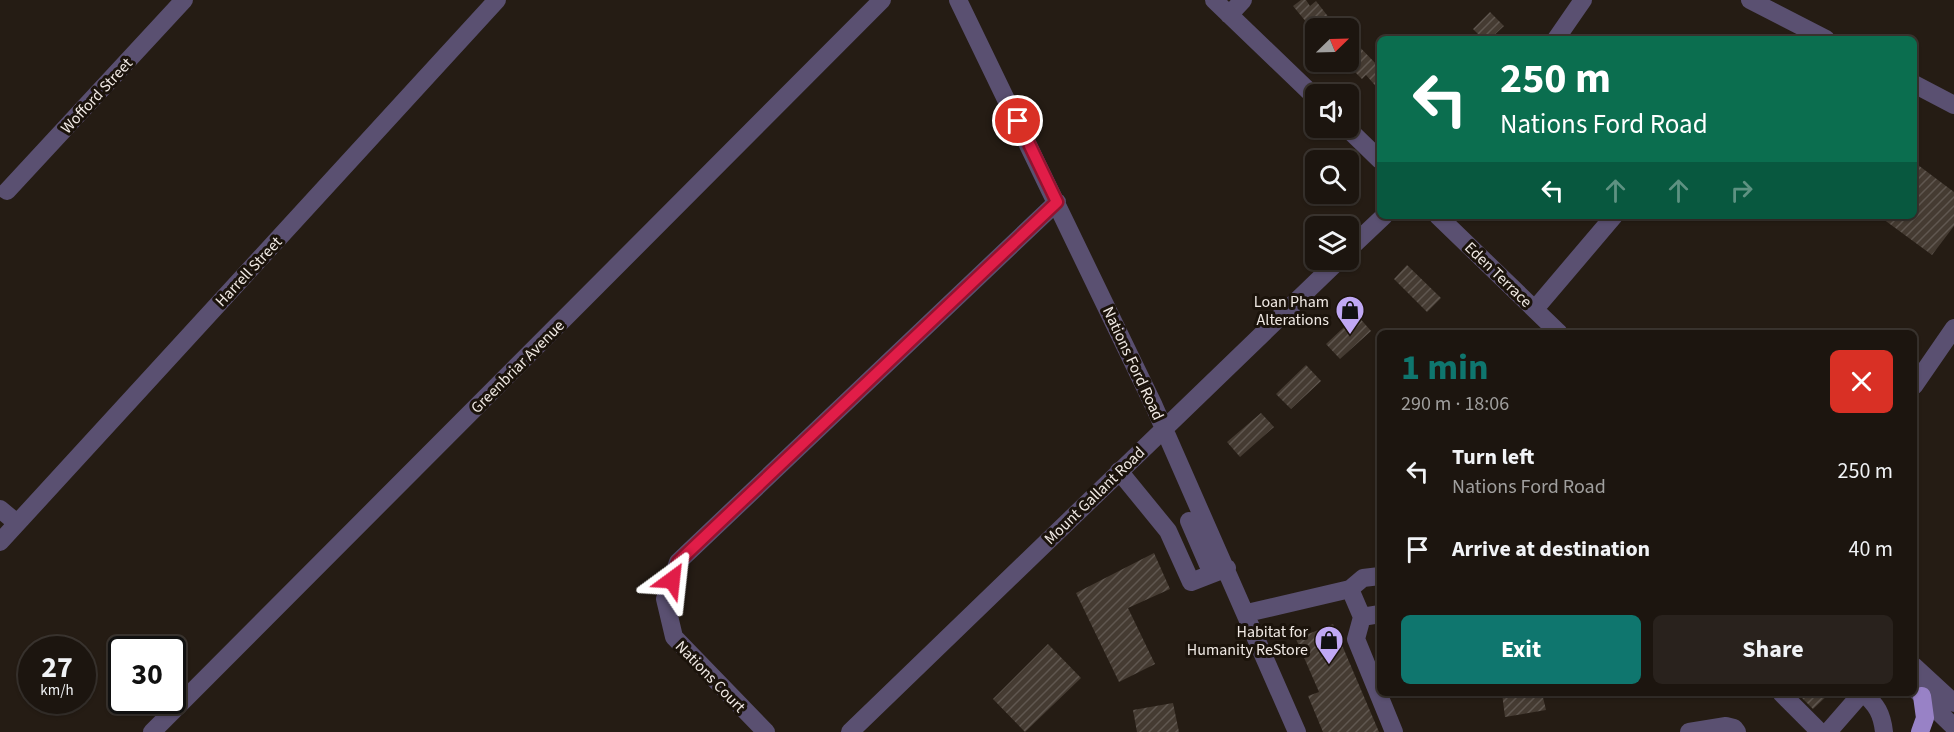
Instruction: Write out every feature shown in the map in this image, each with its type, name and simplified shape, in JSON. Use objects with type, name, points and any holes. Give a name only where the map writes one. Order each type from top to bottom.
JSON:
[{"type":"main road","points":[[1918,692],[1924,718],[1920,732]]},
{"type":"street","name":"Wofford Street","points":[[7,190],[184,0]]},
{"type":"street","name":"Harrell Street","points":[[0,542],[497,0]]},
{"type":"street","name":"Greenbriar Avenue","points":[[152,732],[882,0]]},
{"type":"street","name":"Nations Ford Road","points":[[958,0],[1164,428],[1196,518],[1220,571],[1247,613],[1297,732]]},
{"type":"street","points":[[1214,0],[1305,88]]},
{"type":"street","points":[[1229,15],[1243,0]]},
{"type":"street","points":[[1558,36],[1583,0]]},
{"type":"street","points":[[1750,0],[1820,36]]},
{"type":"street","points":[[1917,86],[1954,105]]},
{"type":"street","points":[[1357,138],[1377,157]]},
{"type":"street","name":"Nations Court","points":[[766,732],[674,638],[665,598],[678,562],[1057,202]]},
{"type":"street","points":[[1359,240],[1381,219]]},
{"type":"street","name":"Eden Terrace","points":[[1441,219],[1556,330]]},
{"type":"street","points":[[1535,309],[1611,219]]},
{"type":"street","name":"Mount Gallant Road","points":[[850,732],[1329,270]]},
{"type":"street","points":[[1917,382],[1954,328]]},
{"type":"street","points":[[1119,471],[1168,531],[1191,582],[1220,571]]},
{"type":"street","points":[[0,509],[17,524]]},
{"type":"street","points":[[1168,531],[1196,518]]},
{"type":"street","points":[[1247,613],[1350,589],[1363,578],[1377,576]]},
{"type":"street","points":[[1350,589],[1371,615],[1356,639],[1377,690]]},
{"type":"street","points":[[1917,669],[1954,703]]},
{"type":"street","points":[[1918,692],[1954,727]]},
{"type":"street","points":[[1379,696],[1394,732]]},
{"type":"street","points":[[1784,696],[1820,732]]},
{"type":"street","points":[[1795,696],[1802,703],[1804,716]]},
{"type":"street","points":[[1828,732],[1860,696]]},
{"type":"street","points":[[1867,696],[1880,711],[1884,732]]},
{"type":"street","points":[[1689,732],[1725,726],[1734,728],[1737,732]]},
{"type":"building","points":[[1301,0],[1306,0],[1310,6],[1316,1],[1329,18],[1305,18],[1305,21],[1293,6]]},
{"type":"building","points":[[1490,12],[1504,26],[1493,36],[1480,36],[1473,29]]},
{"type":"building","points":[[1359,46],[1377,65],[1377,88],[1366,75],[1362,79],[1355,72],[1359,72]]},
{"type":"building","points":[[1917,164],[1954,192],[1954,226],[1932,255],[1883,219],[1917,219]]},
{"type":"building","points":[[1407,265],[1441,298],[1427,312],[1394,279]]},
{"type":"building","points":[[1357,315],[1371,331],[1340,359],[1326,344]]},
{"type":"building","points":[[1306,365],[1321,381],[1291,409],[1276,394]]},
{"type":"building","points":[[1261,413],[1274,427],[1240,457],[1227,442]]},
{"type":"building","points":[[1154,553],[1170,589],[1128,608],[1155,664],[1119,682],[1076,593]]},
{"type":"building","name":"Habitat for Humanity ReStore","points":[[1333,624],[1379,732],[1323,732],[1308,696],[1319,692],[1296,639]]},
{"type":"building","points":[[1048,644],[1081,678],[1025,732],[993,699]]},
{"type":"building","points":[[1502,696],[1543,696],[1546,710],[1505,717]]},
{"type":"building","points":[[1800,696],[1827,696],[1813,709]]},
{"type":"building","points":[[1173,703],[1179,732],[1137,732],[1133,710]]},
{"type":"place","name":"Loan Pham Alterations","points":[[1350,336]]},
{"type":"place","name":"Habitat for Humanity ReStore","points":[[1329,666]]},
{"type":"route","points":[[672,580],[678,562],[1057,202],[1018,121]]}]
